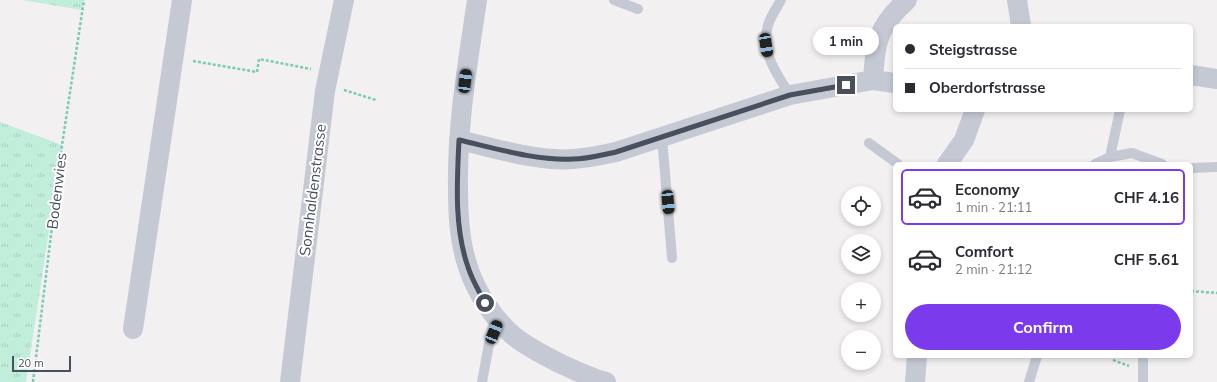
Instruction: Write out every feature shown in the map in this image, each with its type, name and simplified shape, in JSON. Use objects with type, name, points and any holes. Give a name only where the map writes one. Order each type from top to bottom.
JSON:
[{"type":"street","points":[[133,328],[182,0]]},
{"type":"street","name":"Sonnhaldenstrasse","points":[[290,382],[328,79],[344,0]]},
{"type":"street","points":[[478,0],[467,66],[459,140],[458,203],[463,247],[468,268],[485,303],[498,320],[514,336],[538,353],[572,369],[606,382]]},
{"type":"street","points":[[873,80],[874,54],[878,38],[885,23],[907,0]]},
{"type":"street","points":[[1017,0],[1021,24]]},
{"type":"street","points":[[1193,75],[1217,79]]},
{"type":"street","points":[[459,140],[504,151],[549,159],[573,160],[616,152],[790,95],[873,80],[893,83]]},
{"type":"street","points":[[948,162],[964,140],[974,112]]},
{"type":"street","points":[[915,382],[917,358]]},
{"type":"lane","points":[[614,0],[638,9]]},
{"type":"lane","points":[[781,0],[769,22],[766,45],[772,66],[790,95]]},
{"type":"lane","points":[[1110,157],[1120,112]]},
{"type":"lane","points":[[662,137],[672,258]]},
{"type":"lane","points":[[869,144],[895,162]]},
{"type":"lane","points":[[1099,162],[1110,157],[1132,153],[1157,162]]},
{"type":"lane","points":[[1193,168],[1217,167]]},
{"type":"lane","points":[[482,382],[489,344],[498,320]]},
{"type":"lane","points":[[1029,382],[1036,358]]},
{"type":"lane","points":[[1143,358],[1143,382]]},
{"type":"path","name":"Bodenwies","points":[[33,382],[62,145],[84,0]]},
{"type":"path","points":[[174,58],[257,72],[258,59],[328,79],[376,100]]},
{"type":"path","points":[[1193,291],[1217,293]]},
{"type":"path","points":[[1113,360],[1128,366]]},
{"type":"green space","points":[[22,0],[83,0],[82,10]]},
{"type":"green space","points":[[0,122],[62,145],[26,382],[0,382]]},
{"type":"route","points":[[485,303],[468,268],[463,247],[458,203],[459,140],[504,151],[549,159],[573,160],[616,152],[790,95],[846,85]]}]
